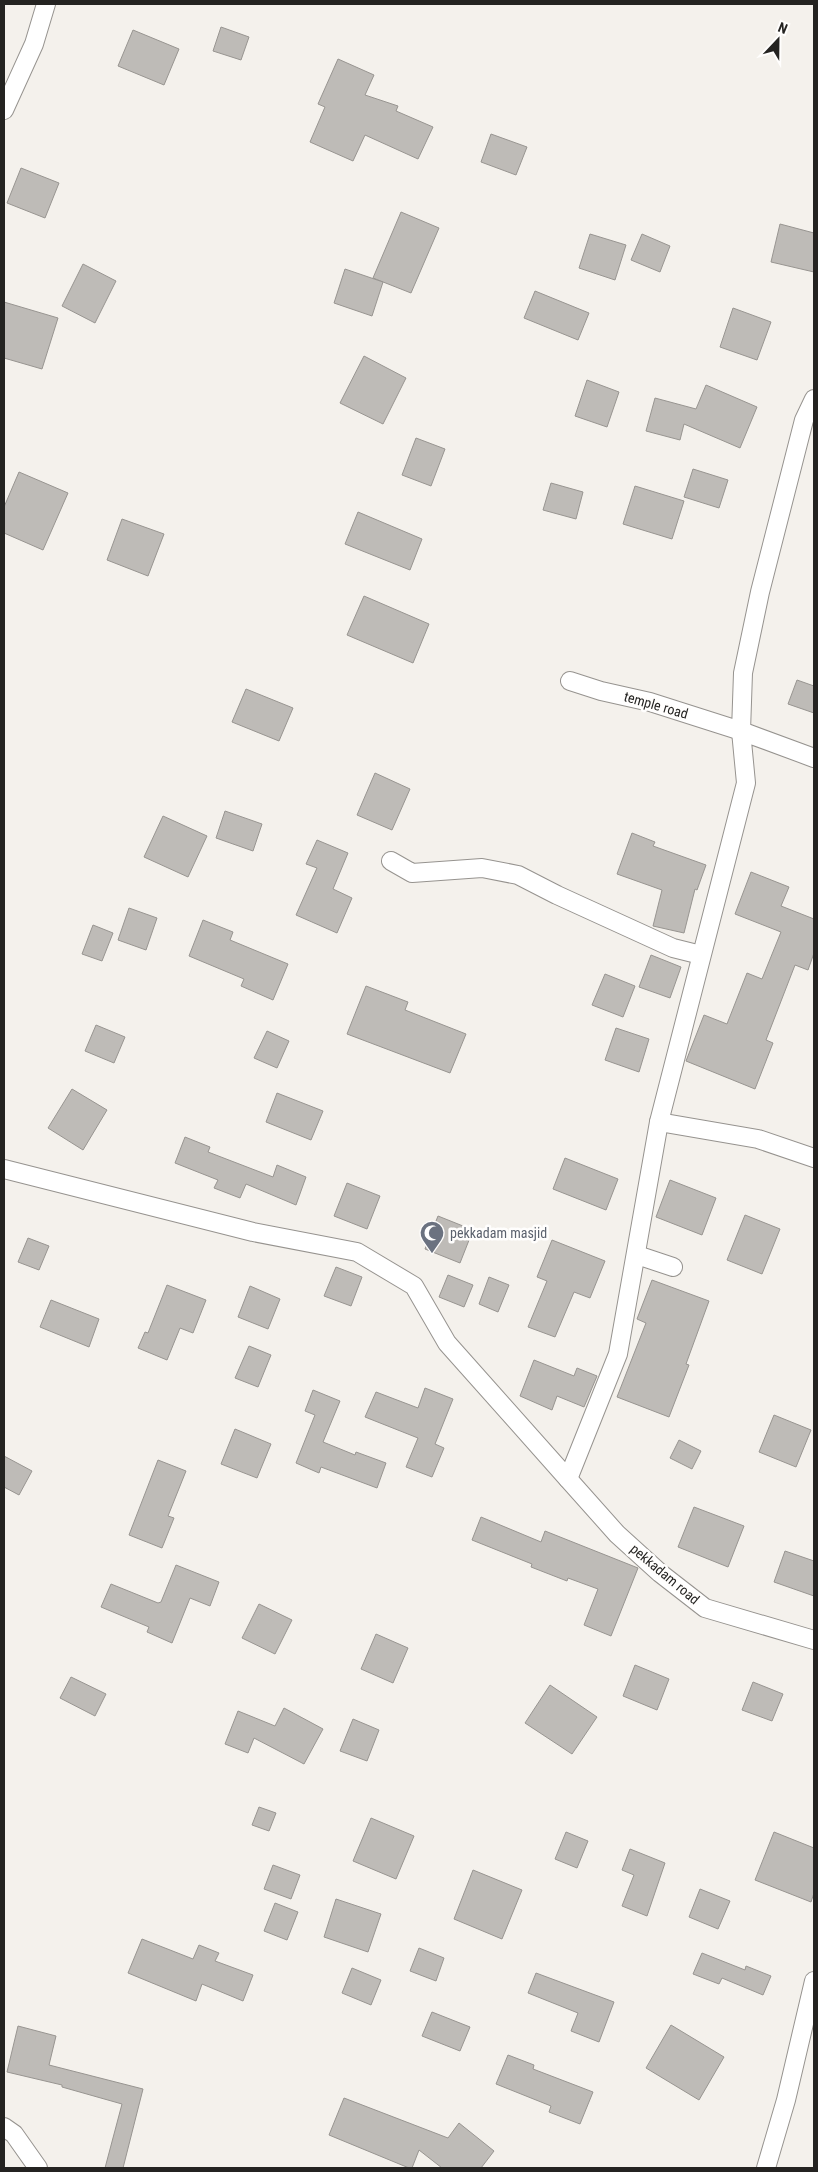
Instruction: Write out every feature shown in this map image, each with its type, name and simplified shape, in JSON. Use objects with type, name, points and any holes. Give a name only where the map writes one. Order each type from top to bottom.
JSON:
[{"type":"street","points":[[4,110],[34,44],[46,4]]},
{"type":"street","points":[[568,1479],[618,1354],[637,1255],[658,1122],[746,784],[741,731],[743,673],[760,592],[804,420],[814,399]]},
{"type":"street","name":"temple road","points":[[570,681],[601,691],[650,702],[741,731],[814,758]]},
{"type":"street","points":[[391,861],[412,873],[482,868],[518,875],[673,948],[701,955]]},
{"type":"street","points":[[658,1122],[758,1139],[814,1158]]},
{"type":"street","name":"pekkadam road","points":[[4,1169],[253,1232],[357,1252],[414,1286],[447,1343],[617,1534],[660,1573],[705,1608],[814,1640]]},
{"type":"street","points":[[637,1255],[673,1267]]},
{"type":"street","points":[[766,2168],[786,2100],[814,1980]]},
{"type":"street","points":[[4,2127],[14,2134],[38,2168]]},
{"type":"building","points":[[221,27],[249,37],[241,60],[213,51]]},
{"type":"building","points":[[133,30],[179,49],[164,85],[118,66]]},
{"type":"building","points":[[338,59],[374,75],[365,95],[398,106],[396,111],[433,127],[418,159],[365,135],[353,161],[310,142],[325,107],[318,104]]},
{"type":"building","points":[[491,134],[527,147],[516,175],[481,162]]},
{"type":"building","points":[[21,168],[59,183],[45,218],[7,203]]},
{"type":"building","points":[[401,212],[439,228],[411,293],[373,278]]},
{"type":"building","points":[[780,224],[814,233],[814,272],[771,262]]},
{"type":"building","points":[[590,234],[626,245],[615,280],[579,268]]},
{"type":"building","points":[[642,234],[670,246],[660,272],[631,260]]},
{"type":"building","points":[[83,264],[116,281],[95,323],[62,306]]},
{"type":"building","points":[[345,269],[383,282],[372,316],[334,303]]},
{"type":"building","points":[[535,291],[589,313],[578,340],[524,318]]},
{"type":"building","points":[[4,302],[58,318],[42,369],[4,358]]},
{"type":"building","points":[[733,308],[771,322],[757,360],[720,347]]},
{"type":"building","points":[[364,356],[406,378],[383,424],[340,403]]},
{"type":"building","points":[[587,380],[619,392],[607,427],[575,416]]},
{"type":"building","points":[[706,385],[757,407],[740,448],[684,424],[680,440],[646,431],[655,398],[696,409]]},
{"type":"building","points":[[416,438],[445,449],[431,486],[402,475]]},
{"type":"building","points":[[693,469],[728,480],[719,508],[684,497]]},
{"type":"building","points":[[19,472],[68,493],[43,550],[4,533],[4,507]]},
{"type":"building","points":[[551,483],[583,492],[576,519],[543,510]]},
{"type":"building","points":[[635,486],[684,501],[672,539],[623,524]]},
{"type":"building","points":[[358,512],[422,539],[410,570],[345,544]]},
{"type":"building","points":[[122,519],[164,534],[148,576],[107,560]]},
{"type":"building","points":[[364,596],[429,624],[413,663],[347,635]]},
{"type":"building","points":[[797,680],[814,686],[814,713],[788,704]]},
{"type":"building","points":[[246,689],[293,708],[279,741],[232,722]]},
{"type":"building","points":[[375,773],[410,789],[392,830],[357,815]]},
{"type":"building","points":[[225,811],[262,824],[253,851],[216,838]]},
{"type":"building","points":[[163,816],[207,836],[188,877],[144,857]]},
{"type":"building","points":[[632,833],[655,842],[653,846],[706,865],[697,890],[695,889],[684,933],[653,926],[662,890],[617,874]]},
{"type":"building","points":[[317,840],[348,853],[333,889],[352,898],[337,933],[296,915],[317,868],[306,864]]},
{"type":"building","points":[[751,872],[789,887],[781,906],[814,919],[814,953],[808,970],[795,965],[766,1040],[773,1043],[755,1089],[686,1061],[704,1015],[727,1024],[747,973],[762,979],[781,932],[735,914]]},
{"type":"building","points":[[129,908],[157,918],[146,950],[118,940]]},
{"type":"building","points":[[203,920],[233,932],[230,940],[288,964],[273,1000],[241,986],[244,979],[189,956]]},
{"type":"building","points":[[93,925],[113,933],[102,961],[82,954]]},
{"type":"building","points":[[651,955],[681,967],[670,998],[639,987]]},
{"type":"building","points":[[605,974],[635,986],[623,1017],[592,1005]]},
{"type":"building","points":[[366,986],[408,1002],[405,1010],[466,1034],[450,1073],[347,1034]]},
{"type":"building","points":[[96,1025],[125,1037],[114,1063],[85,1051]]},
{"type":"building","points":[[616,1028],[649,1039],[639,1072],[605,1060]]},
{"type":"building","points":[[267,1031],[289,1041],[277,1068],[254,1058]]},
{"type":"building","points":[[72,1089],[107,1110],[83,1150],[48,1128]]},
{"type":"building","points":[[277,1093],[323,1111],[311,1140],[266,1122]]},
{"type":"building","points":[[185,1137],[210,1147],[208,1152],[273,1177],[277,1165],[306,1177],[296,1205],[246,1184],[240,1198],[214,1188],[218,1180],[175,1163]]},
{"type":"building","points":[[565,1158],[618,1179],[606,1210],[553,1189]]},
{"type":"building","points":[[670,1180],[716,1198],[702,1235],[656,1217]]},
{"type":"building","points":[[347,1183],[380,1196],[367,1229],[334,1216]]},
{"type":"building","points":[[745,1215],[780,1229],[762,1274],[727,1260]]},
{"type":"building","points":[[438,1216],[473,1230],[460,1263],[425,1249]]},
{"type":"building","points":[[28,1238],[49,1246],[39,1270],[18,1262]]},
{"type":"building","points":[[552,1240],[605,1261],[590,1298],[574,1292],[555,1337],[528,1327],[547,1281],[537,1277]]},
{"type":"building","points":[[336,1267],[362,1277],[351,1306],[324,1296]]},
{"type":"building","points":[[448,1275],[473,1285],[464,1307],[439,1297]]},
{"type":"building","points":[[489,1277],[509,1285],[498,1312],[479,1304]]},
{"type":"building","points":[[652,1280],[709,1301],[686,1364],[689,1365],[669,1417],[617,1397],[646,1323],[637,1319]]},
{"type":"building","points":[[167,1285],[206,1300],[193,1333],[180,1328],[167,1360],[138,1348],[145,1332],[148,1333]]},
{"type":"building","points":[[250,1286],[280,1299],[268,1329],[238,1317]]},
{"type":"building","points":[[51,1300],[99,1319],[89,1347],[40,1327]]},
{"type":"building","points":[[249,1346],[271,1355],[258,1387],[235,1378]]},
{"type":"building","points":[[534,1360],[574,1376],[577,1368],[597,1376],[584,1407],[557,1396],[552,1410],[520,1396]]},
{"type":"building","points":[[425,1388],[453,1399],[435,1444],[444,1448],[432,1477],[406,1467],[418,1438],[365,1417],[376,1392],[418,1408]]},
{"type":"building","points":[[313,1390],[340,1401],[323,1442],[355,1455],[356,1452],[386,1463],[377,1488],[321,1467],[319,1473],[296,1463],[315,1415],[305,1411]]},
{"type":"building","points":[[774,1415],[811,1430],[796,1467],[759,1452]]},
{"type":"building","points":[[235,1429],[271,1444],[257,1478],[221,1464]]},
{"type":"building","points":[[679,1440],[701,1451],[692,1469],[670,1458]]},
{"type":"building","points":[[4,1456],[32,1471],[19,1495],[4,1487]]},
{"type":"building","points":[[158,1460],[186,1471],[168,1516],[174,1518],[162,1548],[129,1535]]},
{"type":"building","points":[[694,1507],[744,1526],[728,1567],[678,1547]]},
{"type":"building","points":[[481,1517],[541,1542],[545,1531],[638,1568],[611,1636],[584,1625],[598,1589],[568,1578],[567,1581],[531,1567],[532,1564],[472,1540]]},
{"type":"building","points":[[785,1551],[814,1561],[814,1596],[774,1582]]},
{"type":"building","points":[[176,1565],[219,1582],[210,1606],[190,1598],[172,1643],[147,1632],[149,1627],[101,1607],[111,1584],[158,1603],[161,1602]]},
{"type":"building","points":[[259,1604],[292,1620],[275,1654],[242,1638]]},
{"type":"building","points":[[376,1634],[408,1648],[393,1683],[361,1669]]},
{"type":"building","points":[[635,1665],[669,1679],[657,1710],[623,1696]]},
{"type":"building","points":[[71,1677],[106,1694],[95,1716],[60,1698]]},
{"type":"building","points":[[753,1682],[783,1694],[772,1721],[742,1710]]},
{"type":"building","points":[[550,1685],[597,1717],[572,1754],[525,1723]]},
{"type":"building","points":[[284,1708],[323,1729],[304,1764],[254,1738],[248,1753],[225,1744],[238,1711],[275,1726]]},
{"type":"building","points":[[353,1719],[379,1730],[367,1761],[340,1751]]},
{"type":"building","points":[[259,1807],[276,1813],[269,1831],[252,1825]]},
{"type":"building","points":[[371,1818],[414,1836],[396,1879],[353,1861]]},
{"type":"building","points":[[566,1832],[588,1841],[577,1868],[555,1859]]},
{"type":"building","points":[[774,1832],[814,1848],[814,1893],[811,1902],[755,1880]]},
{"type":"building","points":[[630,1849],[665,1863],[647,1916],[622,1906],[634,1875],[622,1870]]},
{"type":"building","points":[[273,1865],[300,1875],[291,1899],[264,1889]]},
{"type":"building","points":[[473,1870],[522,1890],[502,1939],[454,1919]]},
{"type":"building","points":[[700,1889],[730,1901],[718,1929],[689,1917]]},
{"type":"building","points":[[336,1899],[381,1914],[368,1952],[324,1937]]},
{"type":"building","points":[[275,1903],[298,1912],[287,1940],[264,1931]]},
{"type":"building","points":[[142,1939],[193,1959],[199,1945],[219,1953],[215,1961],[253,1975],[243,2001],[202,1984],[196,2001],[128,1973]]},
{"type":"building","points":[[419,1948],[444,1958],[436,1981],[410,1971]]},
{"type":"building","points":[[702,1953],[745,1970],[746,1966],[771,1976],[763,1995],[722,1978],[719,1984],[693,1974]]},
{"type":"building","points":[[352,1968],[381,1980],[371,2005],[342,1993]]},
{"type":"building","points":[[536,1973],[614,2002],[599,2042],[571,2031],[578,2013],[528,1993]]},
{"type":"building","points":[[432,2012],[470,2027],[460,2051],[422,2036]]},
{"type":"building","points":[[671,2025],[724,2057],[699,2100],[646,2068]]},
{"type":"building","points":[[18,2026],[56,2036],[49,2065],[143,2089],[123,2168],[105,2168],[122,2104],[62,2087],[62,2085],[7,2072]]},
{"type":"building","points":[[508,2055],[534,2065],[533,2069],[593,2092],[580,2124],[549,2112],[551,2106],[496,2084]]},
{"type":"building","points":[[344,2098],[448,2138],[459,2123],[494,2151],[481,2168],[442,2168],[419,2150],[412,2168],[409,2168],[329,2135]]},
{"type":"place","name":"pekkadam masjid","points":[[432,1254]]}]
